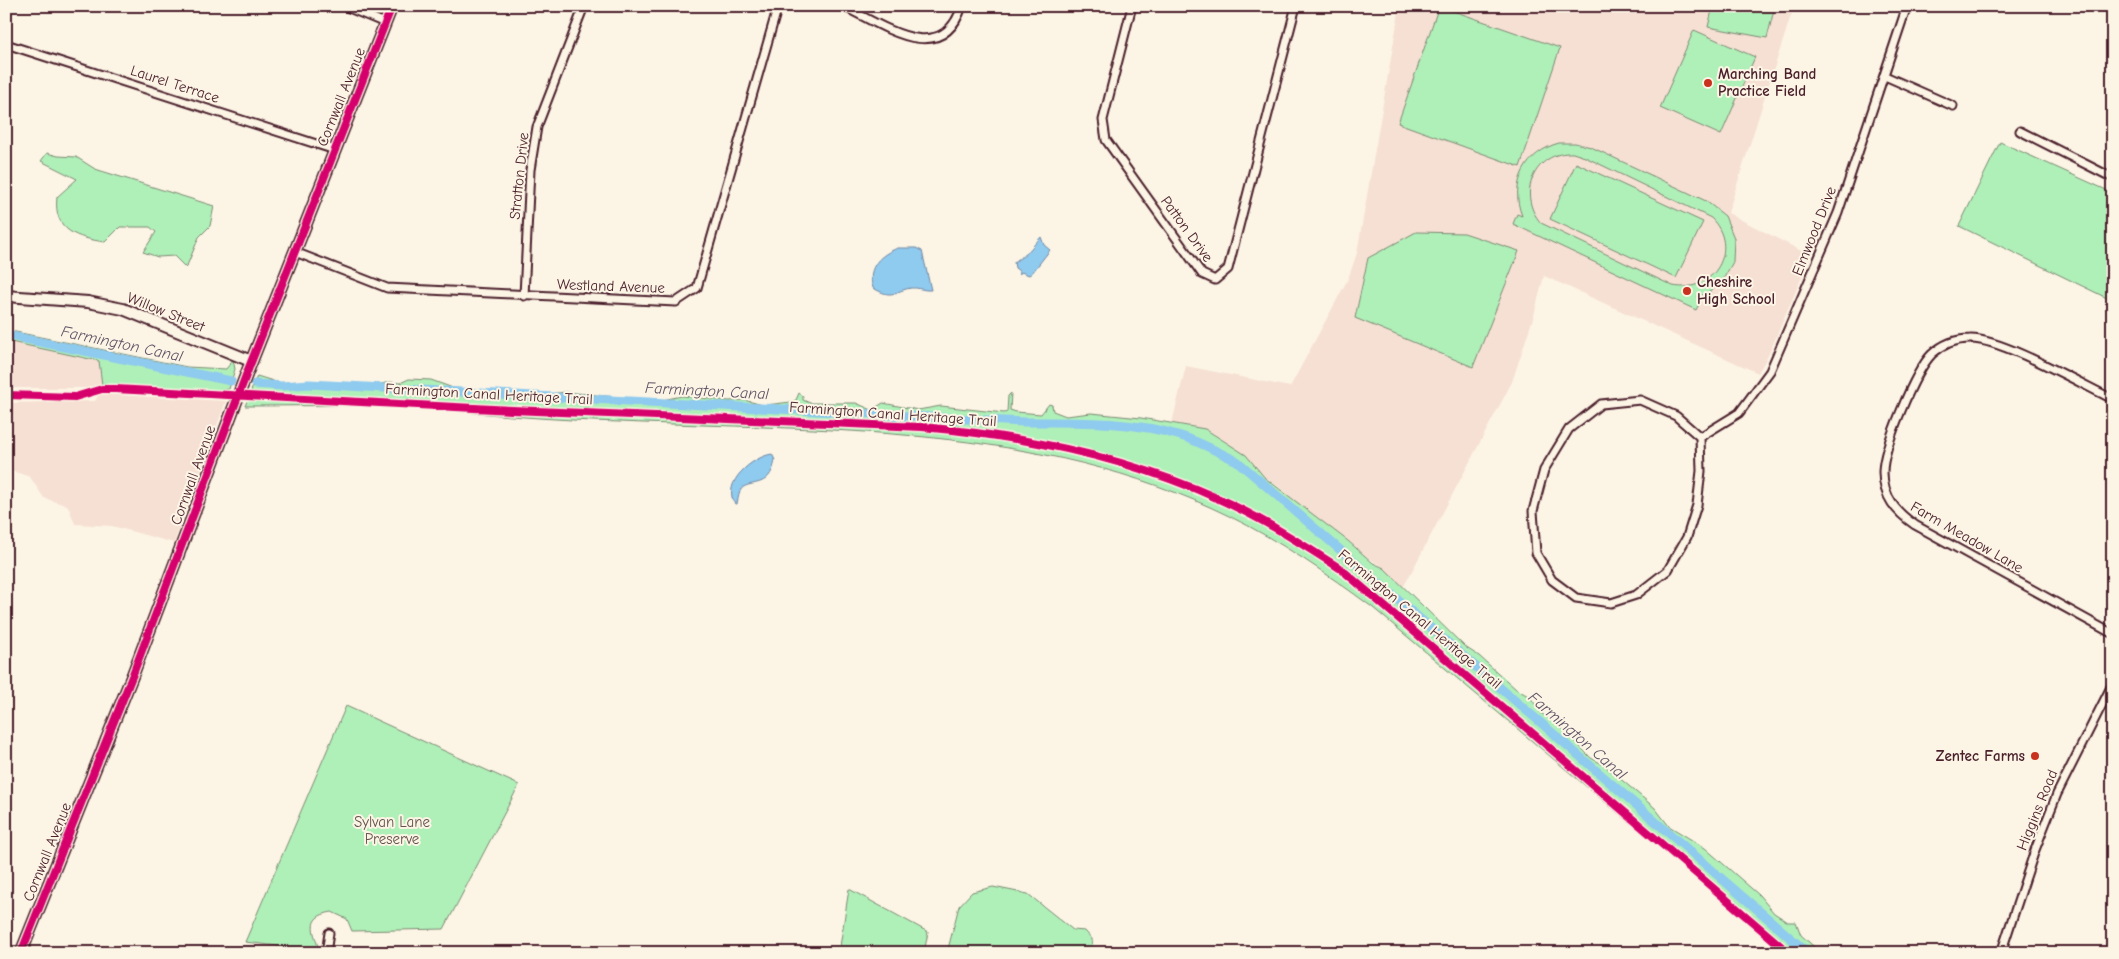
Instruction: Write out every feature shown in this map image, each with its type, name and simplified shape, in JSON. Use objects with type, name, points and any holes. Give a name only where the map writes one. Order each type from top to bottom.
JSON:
[{"type":"street","points":[[344,6],[385,23]]},
{"type":"street","name":"Cornwall Avenue","points":[[22,953],[136,665],[251,362],[392,6]]},
{"type":"street","name":"Stratton Drive","points":[[524,296],[530,170],[537,127],[584,6]]},
{"type":"street","name":"Westland Avenue","points":[[295,252],[387,288],[676,302],[697,288],[778,6]]},
{"type":"street","points":[[843,6],[907,35],[926,40],[946,34],[958,19],[962,6]]},
{"type":"street","name":"Patton Drive","points":[[1132,6],[1103,120],[1106,140],[1202,274],[1215,280],[1228,268],[1296,6]]},
{"type":"street","name":"Elmwood Drive","points":[[1700,437],[1739,413],[1770,371],[1838,213],[1907,6]]},
{"type":"street","name":"Laurel Terrace","points":[[6,44],[335,150]]},
{"type":"street","points":[[1885,76],[1954,106]]},
{"type":"street","points":[[2020,132],[2113,178]]},
{"type":"street","name":"Willow Street","points":[[6,296],[88,302],[123,309],[251,362]]},
{"type":"street","name":"Farm Meadow Lane","points":[[2113,400],[1993,342],[1970,339],[1948,343],[1932,354],[1918,372],[1885,454],[1883,474],[1888,495],[1897,512],[1915,525],[2113,634]]},
{"type":"street","points":[[1640,400],[1676,416],[1700,437],[1701,471],[1697,505],[1687,537],[1668,570],[1636,594],[1611,603],[1576,598],[1552,580],[1536,553],[1533,511],[1544,470],[1568,430],[1601,404],[1640,400]]},
{"type":"street","name":"Higgins Road","points":[[2000,953],[2034,850],[2060,787],[2113,683]]},
{"type":"street","points":[[326,953],[329,933]]},
{"type":"shaded area","name":"Cheshire High School","points":[[1400,6],[1794,6],[1728,213],[1811,256],[1768,356],[1758,373],[1544,276],[1534,315],[1512,382],[1404,586],[1381,566],[1359,552],[1348,541],[1297,504],[1282,489],[1265,478],[1245,455],[1205,429],[1172,423],[1186,366],[1290,387],[1348,279],[1357,253]]},
{"type":"shaded area","points":[[6,341],[99,361],[102,385],[90,388],[6,388]]},
{"type":"shaded area","points":[[99,394],[226,401],[174,543],[112,526],[75,524],[68,506],[44,498],[30,477],[6,469],[6,403],[95,401]]},
{"type":"green space","points":[[1439,6],[1560,48],[1520,167],[1398,123]]},
{"type":"green space","points":[[1713,6],[1775,6],[1767,38],[1708,27]]},
{"type":"green space","name":"Marching Band Practice Field","points":[[1694,30],[1755,57],[1721,135],[1660,108]]},
{"type":"green space","points":[[2000,142],[2113,193],[2113,301],[1959,226]]},
{"type":"green space","points":[[1559,143],[1575,143],[1591,147],[1706,201],[1725,216],[1734,238],[1733,262],[1721,283],[1708,293],[1697,297],[1701,300],[1696,310],[1513,224],[1517,214],[1522,216],[1518,192],[1523,170],[1529,161],[1547,147]],"holes":[[[1573,153],[1711,218],[1720,230],[1723,242],[1723,255],[1719,266],[1711,276],[1700,283],[1688,287],[1673,286],[1541,223],[1534,212],[1530,200],[1530,188],[1533,177],[1539,167],[1548,159],[1559,154]]]},
{"type":"green space","points":[[47,153],[76,157],[95,169],[214,206],[210,226],[199,237],[186,268],[174,256],[158,257],[143,252],[156,232],[150,227],[120,227],[105,242],[85,238],[69,231],[59,218],[57,197],[77,179],[41,161]]},
{"type":"green space","points":[[1576,163],[1703,222],[1676,278],[1550,219]]},
{"type":"green space","points":[[1416,232],[1464,233],[1519,251],[1473,367],[1355,318],[1368,258]]},
{"type":"green space","points":[[6,330],[187,367],[226,369],[233,360],[235,369],[229,389],[214,391],[102,385],[99,361],[6,341]]},
{"type":"green space","points":[[257,376],[286,385],[315,381],[376,385],[390,382],[400,383],[409,379],[431,380],[453,388],[548,394],[566,392],[657,401],[682,396],[729,401],[744,400],[763,405],[791,402],[796,400],[799,393],[803,396],[803,400],[810,403],[856,403],[872,410],[883,403],[918,410],[941,406],[1004,413],[1007,412],[1008,396],[1011,393],[1010,410],[1016,412],[1041,414],[1049,404],[1052,405],[1053,411],[1066,416],[1091,413],[1141,418],[1205,429],[1246,455],[1265,478],[1348,541],[1373,563],[1384,568],[1465,647],[1479,656],[1516,689],[1530,697],[1542,714],[1557,723],[1591,758],[1604,765],[1655,808],[1669,826],[1705,848],[1759,895],[1774,913],[1788,922],[1796,922],[1801,935],[1821,953],[1785,953],[1372,607],[1337,582],[1285,547],[1248,526],[1229,516],[1157,486],[1082,463],[1007,448],[930,438],[852,431],[547,419],[416,407],[245,406]]},
{"type":"green space","name":"Sylvan Lane Preserve","points":[[346,706],[519,785],[444,929],[352,931],[347,919],[332,912],[323,914],[314,922],[314,933],[319,951],[245,942]]},
{"type":"green space","points":[[993,887],[1028,894],[1073,930],[1085,931],[1092,939],[1093,953],[947,953],[959,906],[972,892]]},
{"type":"green space","points":[[849,889],[928,932],[924,953],[839,953]]},
{"type":"water","points":[[1041,237],[1044,245],[1050,250],[1032,273],[1029,275],[1021,272],[1019,275],[1014,262],[1026,254]]},
{"type":"water","points":[[898,248],[916,248],[922,251],[931,290],[911,288],[890,294],[873,288],[871,280],[876,262]]},
{"type":"water","points":[[772,454],[775,460],[768,477],[758,483],[743,487],[739,493],[737,504],[735,504],[732,488],[735,480],[741,472],[756,460]]},
{"type":"waterway","name":"Farmington Canal","points":[[6,335],[231,381]]},
{"type":"waterway","name":"Farmington Canal","points":[[255,384],[282,386],[309,384],[1023,422],[1103,423],[1142,427],[1188,438],[1237,461],[1808,953]]},
{"type":"cycle path","points":[[21,953],[133,674],[248,370],[392,6]]},
{"type":"cycle path","name":"Farmington Canal Heritage Trail","points":[[6,395],[75,397],[102,389],[115,389],[512,410],[922,427],[998,436],[1036,443],[1111,460],[1148,471],[1184,484],[1251,514],[1341,569],[1789,953]]},
{"type":"place","name":"Marching Band Practice Field","points":[[1708,83]]},
{"type":"place","name":"Cheshire High School","points":[[1687,291]]},
{"type":"place","name":"Zentec Farms","points":[[2035,756]]}]
